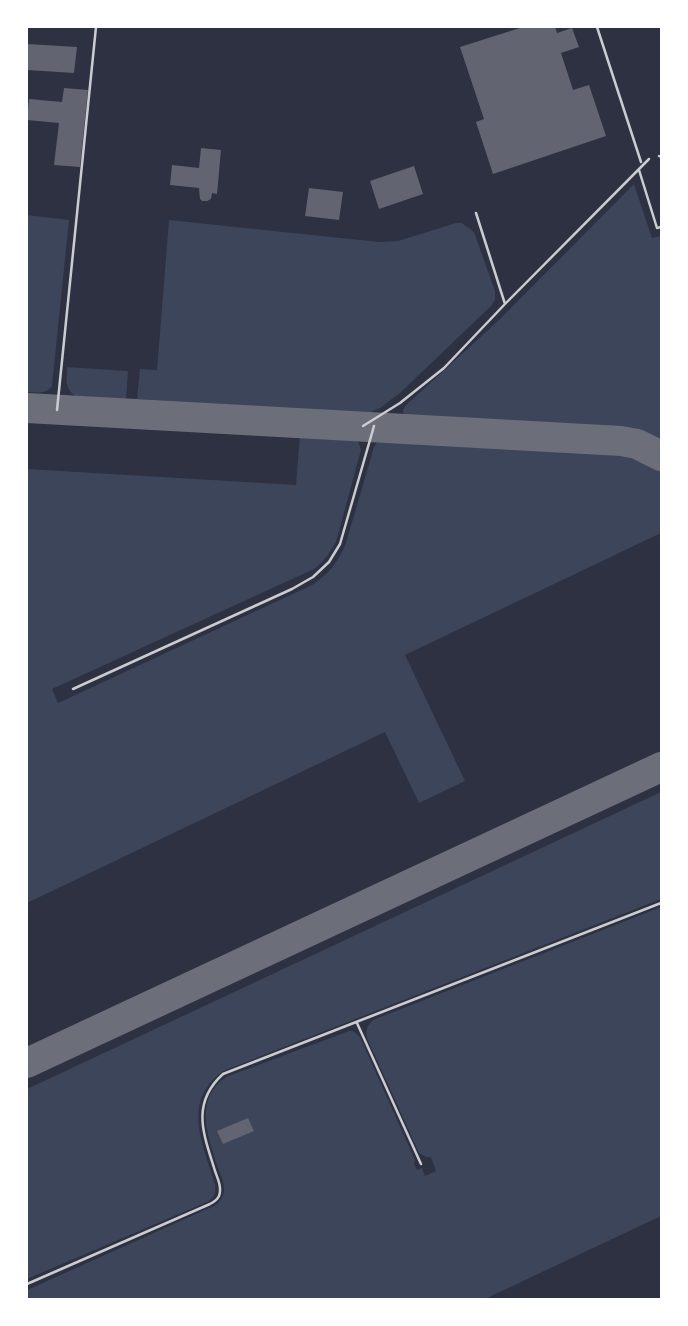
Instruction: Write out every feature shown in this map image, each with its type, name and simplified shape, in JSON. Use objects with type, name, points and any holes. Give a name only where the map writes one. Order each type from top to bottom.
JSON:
[{"type":"lane","points":[[57,410],[96,27]]},
{"type":"lane","points":[[597,27],[641,162]]},
{"type":"lane","points":[[363,426],[400,403],[444,368],[505,304],[649,159]]},
{"type":"lane","points":[[639,170],[657,228],[661,227]]},
{"type":"lane","points":[[476,213],[505,304]]},
{"type":"lane","points":[[73,689],[292,589],[313,577],[329,562],[340,544],[374,426]]},
{"type":"lane","points":[[27,1284],[210,1204],[219,1197],[219,1184],[203,1132],[202,1117],[204,1101],[212,1085],[223,1074],[357,1023],[661,903]]},
{"type":"lane","points":[[357,1023],[421,1164]]},
{"type":"shaded area","points":[[634,184],[652,238],[661,236],[661,449],[648,443],[623,436],[488,428],[488,421],[405,417],[403,411],[405,406],[499,320]]},
{"type":"shaded area","points":[[27,215],[69,220],[52,386],[44,392],[27,392]]},
{"type":"shaded area","points":[[169,220],[379,242],[398,241],[456,223],[462,223],[474,232],[495,291],[495,300],[491,306],[400,393],[380,408],[368,413],[137,399],[140,369],[157,370]]},
{"type":"shaded area","points":[[67,367],[128,371],[126,399],[75,396],[69,390]]},
{"type":"shaded area","points":[[300,435],[357,438],[361,450],[336,542],[324,560],[314,569],[52,689],[58,703],[312,585],[323,577],[335,564],[345,546],[374,447],[379,439],[487,445],[488,438],[618,446],[635,450],[661,462],[661,533],[405,655],[465,781],[419,803],[385,732],[27,903],[27,469],[296,485]]},
{"type":"shaded area","points":[[661,792],[661,899],[223,1071],[210,1083],[202,1096],[199,1110],[201,1138],[215,1184],[215,1192],[212,1199],[27,1279],[27,1089]]},
{"type":"shaded area","points":[[661,907],[661,1216],[485,1299],[27,1299],[27,1290],[216,1205],[223,1196],[224,1186],[207,1129],[206,1106],[216,1086],[226,1077],[349,1031],[353,1031],[360,1037],[415,1160],[414,1164],[417,1170],[422,1168],[425,1176],[436,1171],[431,1157],[426,1157],[419,1153],[367,1038],[366,1030],[371,1022]]},
{"type":"building","points":[[523,27],[555,27],[557,33],[572,28],[579,47],[561,53],[573,90],[589,85],[606,136],[493,174],[476,122],[484,119],[460,47]]},
{"type":"building","points":[[27,44],[77,47],[74,73],[27,70]]},
{"type":"building","points":[[64,88],[88,90],[80,167],[54,165],[59,123],[27,120],[29,99],[62,102]]},
{"type":"building","points":[[201,148],[221,150],[217,194],[212,193],[211,199],[207,201],[202,201],[200,199],[199,188],[170,185],[172,165],[199,168]]},
{"type":"building","points":[[414,166],[423,194],[379,209],[370,181]]},
{"type":"building","points":[[309,188],[343,192],[339,220],[305,216]]},
{"type":"building","points":[[248,1118],[254,1131],[223,1144],[217,1131]]},
{"type":"taxiway","points":[[27,408],[621,441],[637,444],[661,456]]},
{"type":"taxiway","points":[[27,1063],[661,767]]}]
